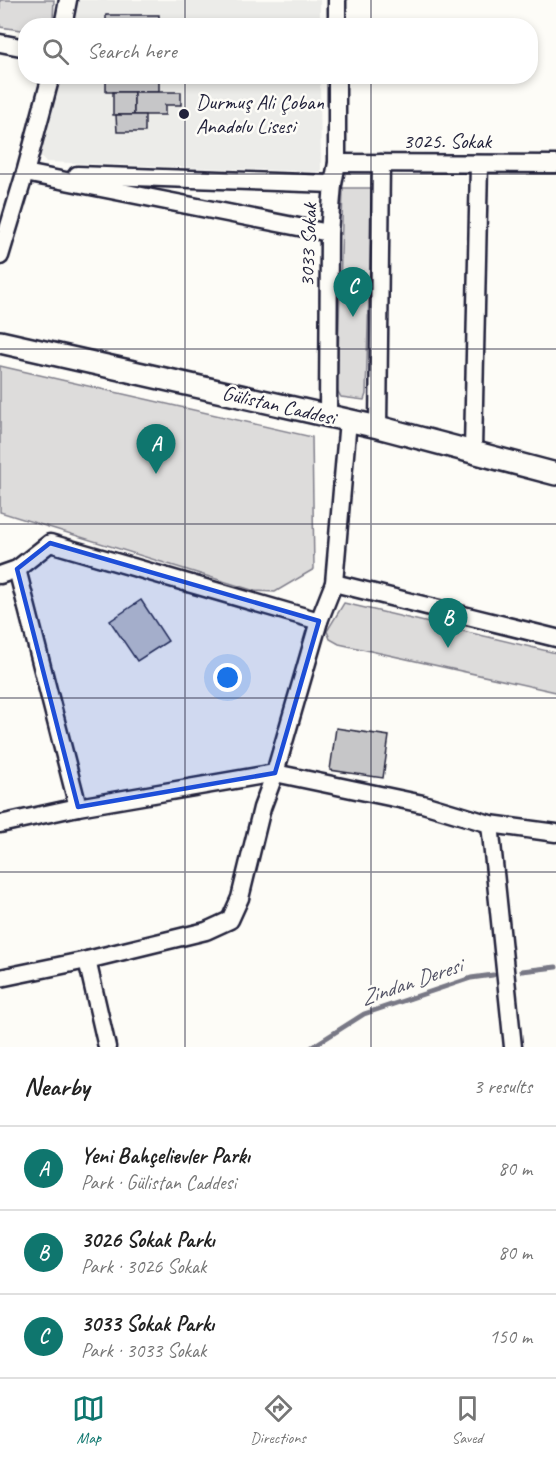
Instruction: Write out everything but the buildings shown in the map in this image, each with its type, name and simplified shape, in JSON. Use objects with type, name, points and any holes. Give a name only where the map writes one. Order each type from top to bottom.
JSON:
[{"type":"street","points":[[65,18],[68,0]]},
{"type":"street","points":[[337,0],[337,18]]},
{"type":"street","points":[[0,44],[18,47]]},
{"type":"street","points":[[0,256],[49,84]]},
{"type":"street","name":"3033 Sokak","points":[[87,960],[206,931],[230,920],[240,898],[262,808],[275,773],[319,621],[334,583],[338,418],[329,233],[333,184],[338,163],[337,84]]},
{"type":"street","name":"3025. Sokak","points":[[338,163],[556,164]]},
{"type":"street","points":[[378,427],[381,163]]},
{"type":"street","points":[[473,450],[479,164]]},
{"type":"street","points":[[25,173],[333,184]]},
{"type":"street","points":[[25,173],[329,233]]},
{"type":"street","name":"Gülistan Caddesi","points":[[0,342],[378,427],[473,450],[556,474]]},
{"type":"street","points":[[0,575],[17,568],[50,543],[319,621]]},
{"type":"street","points":[[17,568],[78,807]]},
{"type":"street","points":[[334,583],[556,638]]},
{"type":"street","points":[[0,824],[78,807],[275,773],[423,804],[490,824],[556,833]]},
{"type":"street","points":[[490,824],[513,1047]]},
{"type":"street","points":[[0,978],[87,960],[107,1047]]},
{"type":"highlighted area","points":[[50,543],[319,621],[275,773],[78,807],[17,569]]},
{"type":"shaded area","points":[[0,0],[54,0],[53,18],[18,18],[18,30],[0,27]]},
{"type":"shaded area","points":[[78,0],[320,0],[320,18],[73,18]]},
{"type":"shaded area","name":"Durmuş Ali Çoban Anadolu Lisesi","points":[[55,84],[320,84],[321,172],[46,162],[37,152]]},
{"type":"shaded area","points":[[343,188],[371,188],[372,192],[364,400],[341,397],[337,390]]},
{"type":"shaded area","points":[[0,366],[312,437],[314,569],[275,592],[255,591],[0,512]]},
{"type":"shaded area","points":[[344,603],[556,653],[556,692],[339,644],[330,639],[327,631]]},
{"type":"waterway","name":"Zindan Deresi","points":[[522,971],[556,967]]},
{"type":"waterway","name":"Zindan Deresi","points":[[312,1047],[364,1014],[471,978],[493,975]]},
{"type":"place","name":"Durmuş Ali Çoban Anadolu Lisesi","points":[[184,114]]},
{"type":"place","name":"3033 Sokak Parkı","points":[[353,317]]},
{"type":"place","name":"Yeni Bahçelievler Parkı","points":[[156,474]]},
{"type":"place","name":"3026 Sokak Parkı","points":[[448,648]]}]
